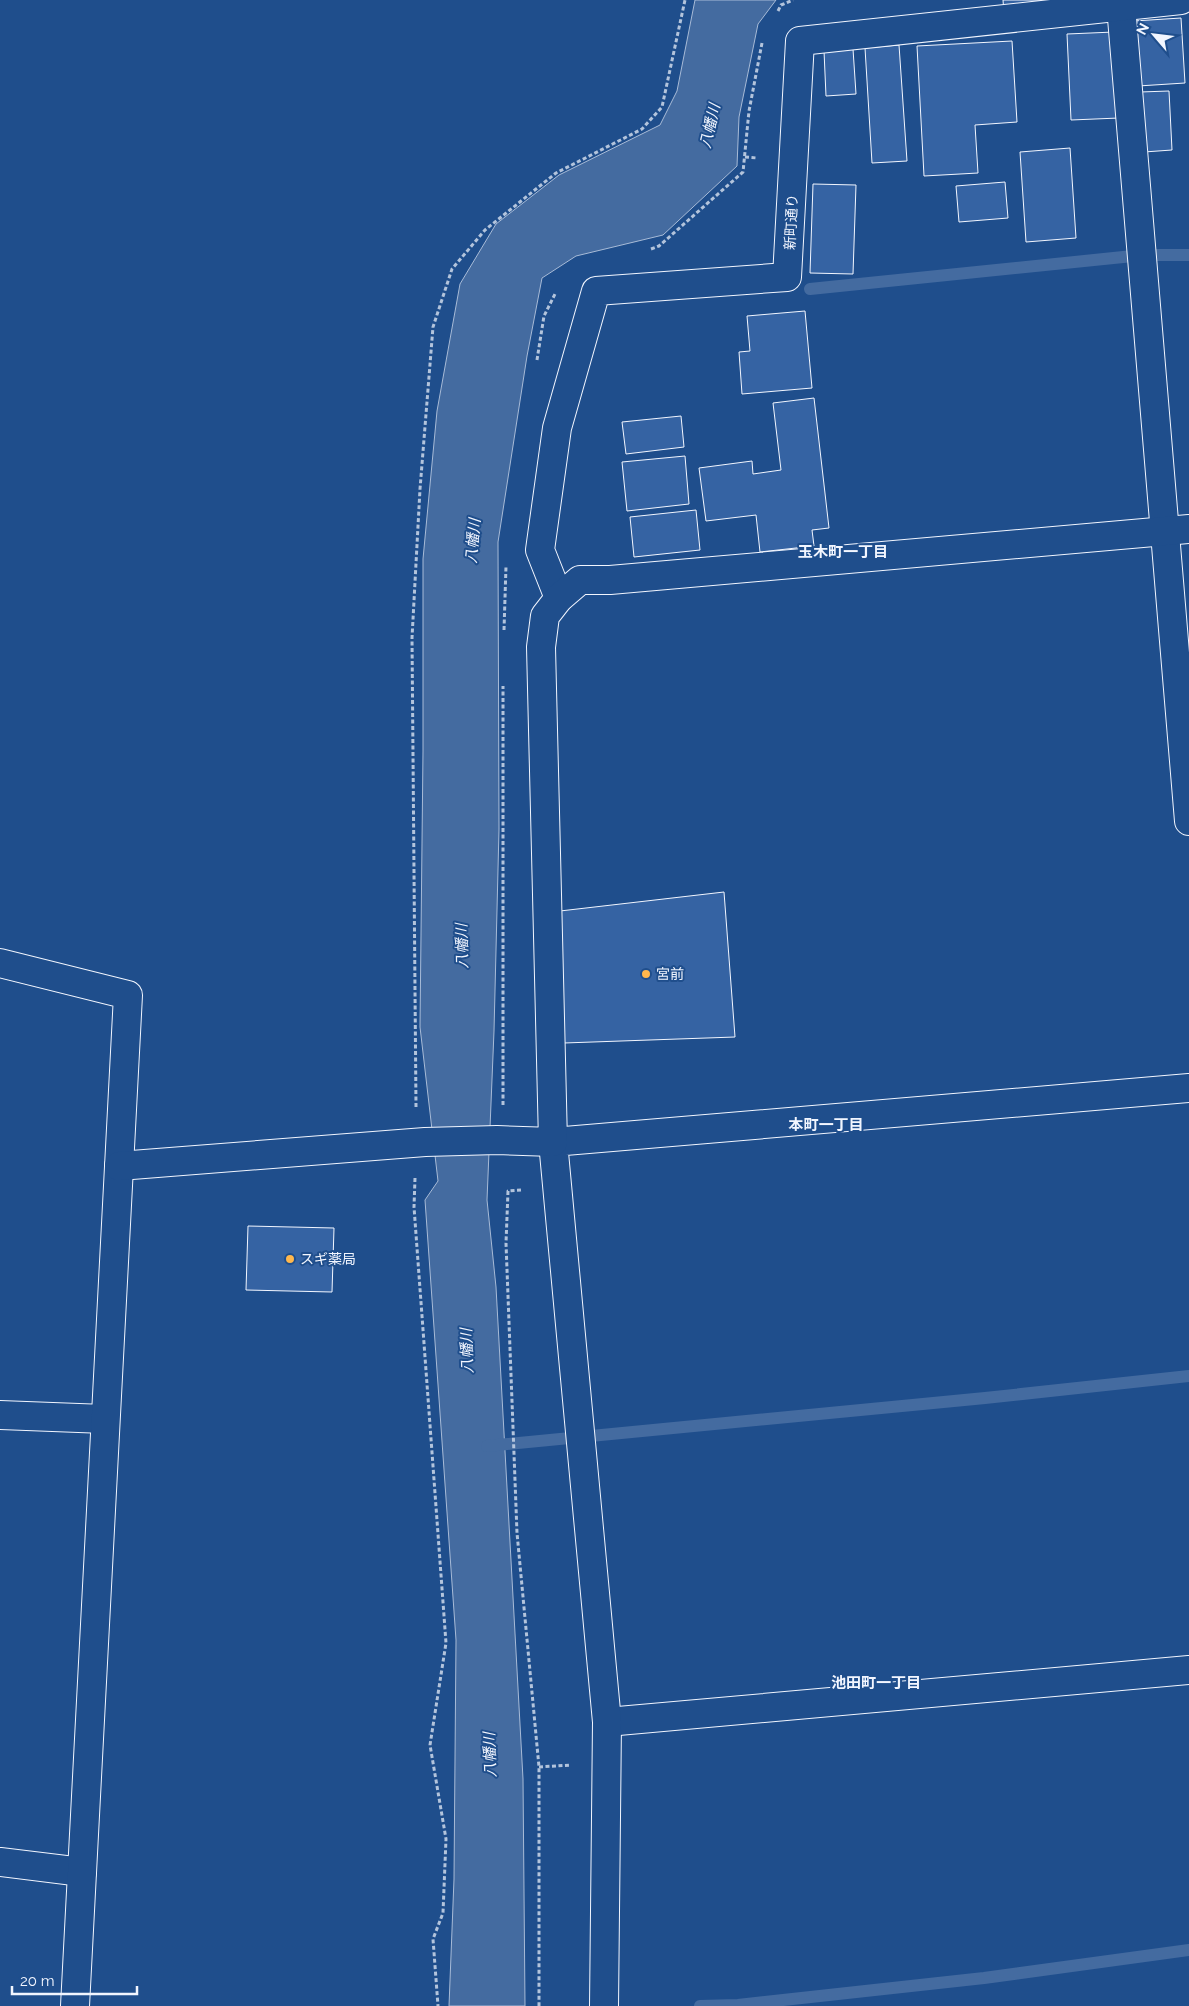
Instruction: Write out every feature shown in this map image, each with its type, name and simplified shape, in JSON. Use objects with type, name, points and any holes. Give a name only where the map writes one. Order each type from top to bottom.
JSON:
[{"type":"street","name":"新町通り","points":[[559,598],[540,550],[557,428],[596,291],[788,277],[800,42],[1181,0]]},
{"type":"street","points":[[1122,6],[1177,530],[1189,821]]},
{"type":"street","points":[[604,2006],[607,1722],[553,1142],[541,646],[545,616],[559,598],[580,580],[610,580],[1177,530]]},
{"type":"street","points":[[0,963],[128,995],[74,2006]]},
{"type":"street","points":[[119,1166],[425,1142],[500,1140],[553,1142],[1189,1088]]},
{"type":"street","points":[[0,1415],[106,1420]]},
{"type":"street","points":[[607,1722],[1189,1670]]},
{"type":"street","points":[[0,1862],[82,1872]]},
{"type":"path","points":[[416,1112],[412,638],[420,489],[433,327],[452,269],[485,230],[556,173],[642,129],[662,107],[685,0]]},
{"type":"path","points":[[500,1140],[502,1049]]},
{"type":"path","points":[[415,1169],[414,1207],[446,1643],[430,1745],[446,1839],[443,1913],[433,1939],[438,2006]]},
{"type":"path","points":[[539,2006],[539,1768],[517,1533],[506,1243],[508,1191],[557,1186]]},
{"type":"water","name":"八幡川","points":[[695,0],[776,0],[758,24],[739,117],[737,166],[663,235],[576,256],[542,278],[527,356],[498,542],[499,829],[494,1031],[487,1200],[496,1287],[523,1779],[525,2006],[449,2006],[454,1879],[456,1640],[425,1200],[438,1181],[420,1027],[423,559],[437,411],[460,284],[496,224],[559,175],[660,125],[677,91]]},
{"type":"building","points":[[1003,0],[1091,0],[1004,14]]},
{"type":"building","points":[[1181,18],[1185,83],[1138,86],[1134,21]]},
{"type":"building","points":[[1114,32],[1119,118],[1071,120],[1067,34]]},
{"type":"building","points":[[1012,41],[1017,122],[975,125],[978,173],[924,176],[917,46]]},
{"type":"building","points":[[899,45],[907,161],[872,163],[865,48]]},
{"type":"building","points":[[853,49],[856,94],[826,96],[824,51]]},
{"type":"building","points":[[1169,91],[1172,150],[1144,152],[1140,92]]},
{"type":"building","points":[[1070,148],[1076,238],[1026,242],[1020,152]]},
{"type":"building","points":[[1005,182],[1008,218],[959,222],[956,186]]},
{"type":"building","points":[[813,184],[856,185],[853,274],[810,273]]},
{"type":"building","points":[[805,311],[812,388],[742,394],[739,352],[750,351],[747,316]]},
{"type":"building","points":[[814,398],[829,528],[812,530],[814,546],[760,552],[756,515],[706,521],[699,468],[752,461],[753,474],[781,470],[773,403]]},
{"type":"building","points":[[681,416],[684,447],[626,454],[622,422]]},
{"type":"building","points":[[685,456],[689,504],[627,511],[622,462]]},
{"type":"building","points":[[696,510],[700,550],[634,557],[630,517]]},
{"type":"building","name":"宮前","points":[[724,892],[735,1037],[564,1043],[560,911]]},
{"type":"building","name":"スギ薬局","points":[[248,1226],[334,1228],[332,1292],[246,1290]]},
{"type":"waterway","points":[[1156,255],[1189,255]]},
{"type":"waterway","points":[[810,289],[1133,256]]},
{"type":"waterway","points":[[487,1446],[985,1398],[1189,1376]]},
{"type":"waterway","points":[[700,2006],[738,2005],[984,1978],[1189,1950]]},
{"type":"place","name":"宮前","points":[[646,974]]},
{"type":"place","name":"スギ薬局","points":[[290,1259]]},
{"type":"district","name":"玉木町一丁目","points":[[843,552]]},
{"type":"district","name":"本町一丁目","points":[[826,1125]]},
{"type":"district","name":"池田町一丁目","points":[[876,1683]]}]
